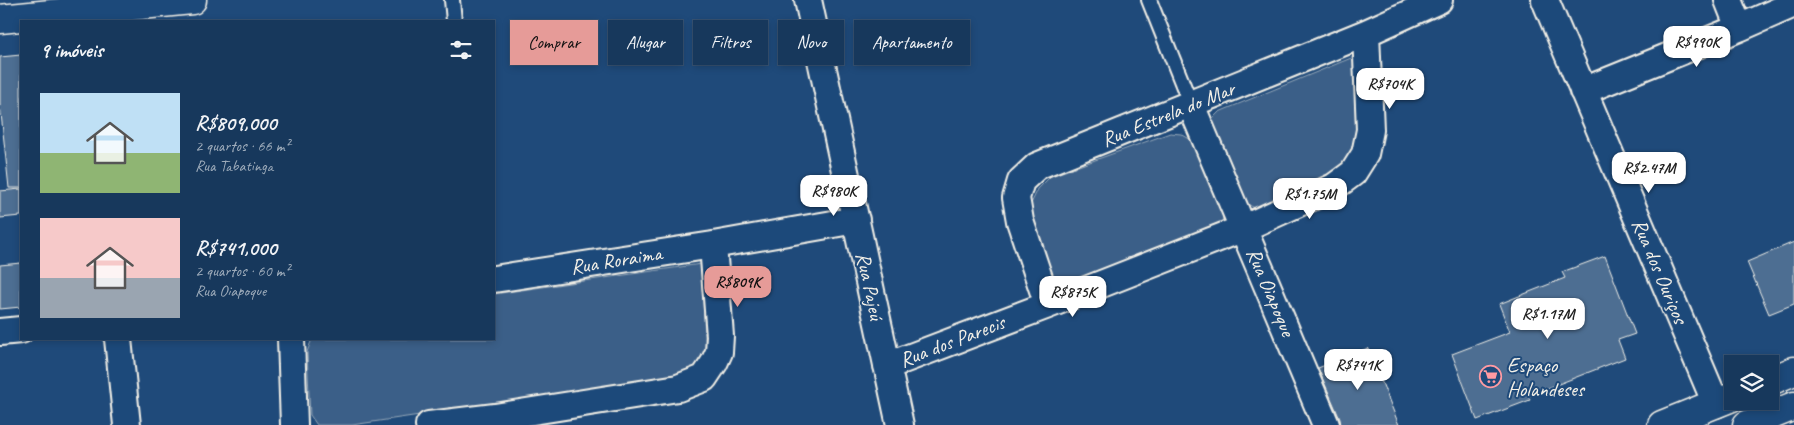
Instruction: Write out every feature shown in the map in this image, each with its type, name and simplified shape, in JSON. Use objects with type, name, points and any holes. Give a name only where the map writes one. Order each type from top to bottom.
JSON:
[{"type":"main road","points":[[0,2],[17,0]]},
{"type":"main road","points":[[0,20],[192,0]]},
{"type":"main road","points":[[1779,377],[1794,371]]},
{"type":"main road","points":[[1662,425],[1724,400]]},
{"type":"main road","points":[[1747,425],[1794,406]]},
{"type":"street","name":"Rua Pajeú","points":[[808,0],[900,425]]},
{"type":"street","name":"Rua Estrela do Mar","points":[[1048,305],[1020,221],[1016,198],[1021,181],[1037,166],[1366,33],[1439,0]]},
{"type":"street","name":"Rua dos Ouriços","points":[[1544,0],[1583,91],[1724,400]]},
{"type":"street","points":[[1728,0],[1739,28]]},
{"type":"street","points":[[1583,91],[1794,4]]},
{"type":"street","name":"Rua dos Parecis","points":[[887,366],[1244,228],[1334,187],[1353,173],[1365,154],[1370,130],[1366,33]]},
{"type":"street","name":"Rua Oiapoque","points":[[1191,105],[1326,425]]},
{"type":"street","name":"Rua Roraima","points":[[495,279],[713,246],[856,220]]},
{"type":"street","points":[[429,425],[495,421],[678,388],[704,378],[714,364],[719,352],[720,336],[713,246]]},
{"type":"street","points":[[0,332],[20,330]]},
{"type":"street","points":[[118,340],[127,425]]},
{"type":"street","points":[[291,340],[294,425]]},
{"type":"lane","points":[[452,0],[454,20]]},
{"type":"lane","points":[[1149,0],[1191,105]]},
{"type":"shaded area","points":[[1361,54],[1359,147],[1345,168],[1261,211],[1247,204],[1239,196],[1209,127],[1212,119],[1219,112]]},
{"type":"shaded area","points":[[1170,133],[1181,134],[1193,141],[1224,210],[1222,222],[1217,230],[1076,285],[1061,284],[1051,275],[1029,208],[1038,189],[1051,176]]},
{"type":"shaded area","points":[[701,264],[706,355],[698,369],[677,377],[352,425],[317,425],[310,415],[307,352],[312,340],[495,340],[495,294]]},
{"type":"building","points":[[20,55],[20,188],[9,188],[0,104],[0,57]]},
{"type":"building","points":[[20,189],[20,216],[0,218],[0,191]]},
{"type":"building","points":[[1794,242],[1794,304],[1769,314],[1747,262]]},
{"type":"building","points":[[1605,256],[1635,334],[1618,340],[1625,358],[1528,396],[1530,400],[1477,420],[1452,354],[1510,332],[1499,304],[1565,278],[1562,272]]},
{"type":"building","points":[[20,263],[20,307],[0,309],[0,265]]},
{"type":"building","points":[[1368,348],[1399,425],[1341,425],[1318,368]]},
{"type":"place","name":"Espaço Holandeses","points":[[1491,377]]}]
